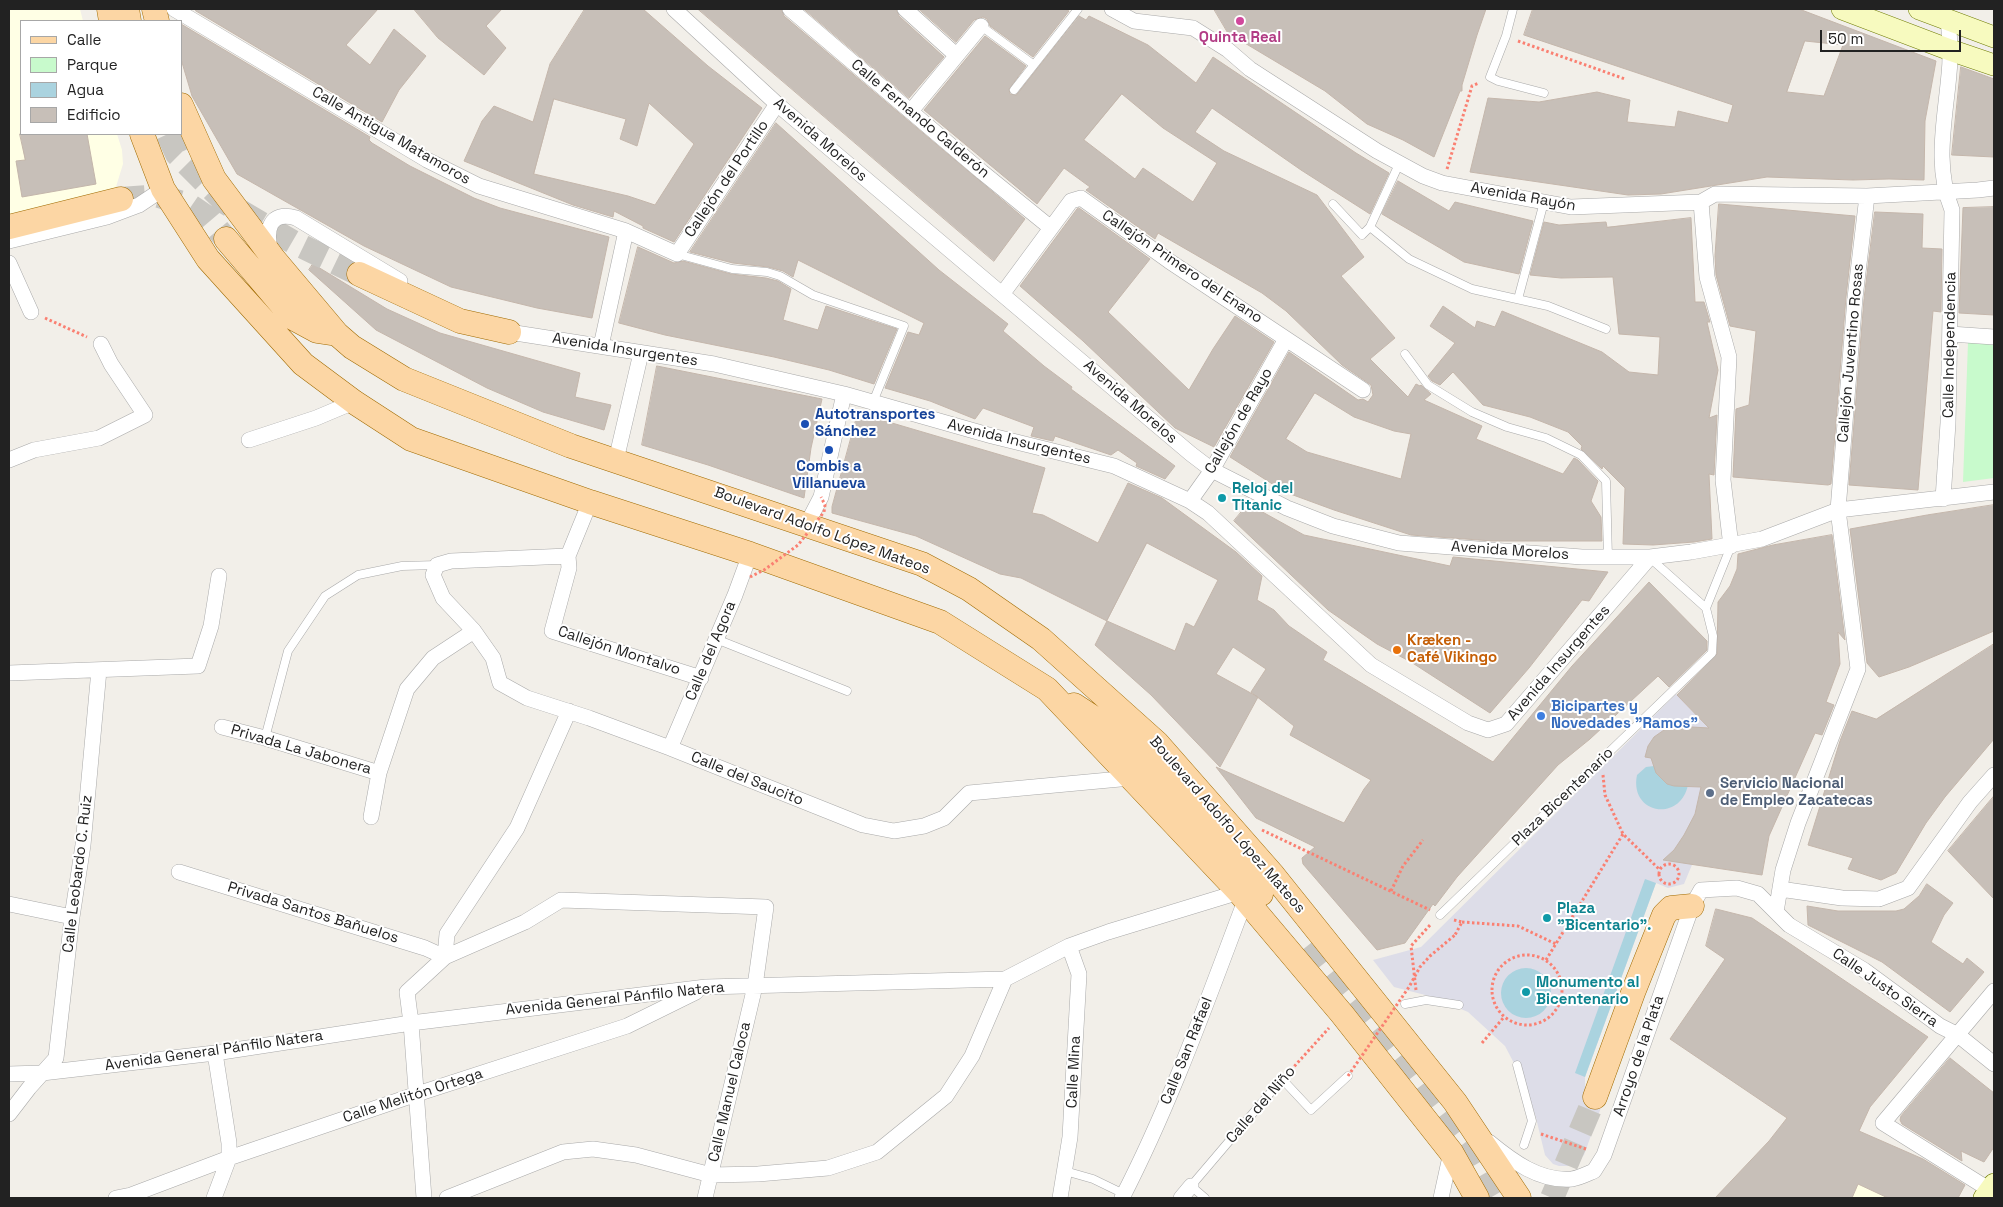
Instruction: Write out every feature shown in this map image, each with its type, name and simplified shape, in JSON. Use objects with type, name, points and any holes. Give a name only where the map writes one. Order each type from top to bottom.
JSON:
[{"type":"main road","name":"Boulevard Adolfo López Mateos","points":[[182,107],[214,180],[273,258],[337,334],[352,347],[404,379],[571,446],[922,564],[969,589],[1042,640],[1158,743],[1273,875],[1474,1128],[1520,1198]]},
{"type":"main road","points":[[142,135],[163,189],[208,259],[303,364],[354,402],[411,439],[590,502],[750,565],[940,622],[1115,732],[1150,766],[1306,947]]},
{"type":"main road","points":[[9,227],[121,199]]},
{"type":"main road","points":[[226,239],[293,318],[317,331],[337,334]]},
{"type":"main road","points":[[359,274],[460,321],[509,332]]},
{"type":"main road","points":[[1047,689],[1242,896],[1342,1014],[1452,1152],[1477,1198]]},
{"type":"main road","points":[[1595,1097],[1664,915],[1672,908],[1692,906]]},
{"type":"street","name":"Calle Antigua Matamoros","points":[[174,9],[427,160],[479,186],[626,231],[677,254]]},
{"type":"street","name":"Avenida Morelos","points":[[674,9],[778,104],[936,240],[1003,293],[1212,470],[1286,508],[1325,523],[1399,543],[1608,558],[1650,558],[1731,546],[1762,539],[1838,510]]},
{"type":"street","name":"Calle Fernando Calderón","points":[[790,9],[1051,228]]},
{"type":"street","points":[[905,9],[956,55]]},
{"type":"street","name":"Avenida Rayón","points":[[1112,9],[1134,21],[1193,28],[1228,50],[1250,69],[1377,151],[1423,176],[1442,183],[1571,207],[1701,202],[1715,194],[1867,196],[1994,188]]},
{"type":"street","points":[[1842,9],[1994,65]]},
{"type":"street","points":[[1919,9],[1994,37]]},
{"type":"street","name":"Calle Independencia","points":[[1943,499],[1948,423],[1952,210],[1945,191],[1941,156],[1950,50],[1948,20]]},
{"type":"street","points":[[911,111],[981,26]]},
{"type":"street","name":"Callejón del Portillo","points":[[677,254],[778,104]]},
{"type":"street","points":[[9,241],[107,217],[139,205],[163,189]]},
{"type":"street","name":"Callejón Juventino Rosas","points":[[1776,912],[1783,870],[1798,823],[1858,669],[1838,510],[1855,298],[1867,196]]},
{"type":"street","name":"Callejón Primero del Enano","points":[[1051,228],[1071,200],[1081,198],[1169,261],[1363,390]]},
{"type":"street","points":[[1701,202],[1707,277],[1729,357],[1723,480],[1731,546]]},
{"type":"street","name":"Avenida Insurgentes","points":[[273,258],[268,233],[272,222],[285,215],[296,218],[387,275],[509,332],[714,364],[844,394],[992,436],[1114,466],[1190,501],[1208,513],[1370,665],[1468,723],[1488,730],[1506,724],[1650,558]]},
{"type":"street","points":[[1003,293],[1051,228]]},
{"type":"street","points":[[602,346],[626,231]]},
{"type":"street","points":[[9,264],[31,312]]},
{"type":"street","points":[[1950,334],[1994,337]]},
{"type":"street","name":"Callejón de Rayo","points":[[1190,501],[1212,470],[1286,339]]},
{"type":"street","points":[[9,460],[34,450],[99,438],[145,415],[111,364],[102,344]]},
{"type":"street","points":[[616,460],[641,353]]},
{"type":"street","points":[[807,524],[821,497],[844,394]]},
{"type":"street","points":[[249,440],[316,418],[354,402]]},
{"type":"street","points":[[1838,510],[1994,492]]},
{"type":"street","name":"Callejón Montalvo","points":[[590,502],[568,556],[569,568],[552,631],[701,678]]},
{"type":"street","points":[[437,565],[451,561],[568,556]]},
{"type":"street","name":"Calle del Saucito","points":[[437,565],[433,576],[443,598],[474,631],[493,658],[500,683],[527,698],[569,711],[670,748],[863,825],[894,831],[924,826],[944,818],[969,793],[1131,778]]},
{"type":"street","name":"Calle del Agora","points":[[670,748],[735,595],[750,565]]},
{"type":"street","points":[[9,673],[198,666],[211,626],[220,576]]},
{"type":"street","name":"Privada La Jabonera","points":[[371,816],[379,773],[406,689],[433,658],[474,631]]},
{"type":"street","name":"Calle Leobardo C. Ruiz","points":[[9,1114],[56,1058],[72,917],[83,845],[99,670]]},
{"type":"street","points":[[424,1198],[412,1023],[407,992],[444,957],[447,934],[517,828],[569,711]]},
{"type":"street","name":"Privada La Jabonera","points":[[222,727],[265,738],[379,773]]},
{"type":"street","points":[[1780,889],[1842,898],[1879,899],[1908,888],[1970,802],[1994,775]]},
{"type":"street","name":"Privada Santos Bañuelos","points":[[179,872],[425,948],[444,957]]},
{"type":"street","name":"Arroyo de la Plata","points":[[1474,1128],[1510,1159],[1530,1171],[1554,1178],[1573,1179],[1594,1172],[1604,1155],[1692,906],[1701,890],[1737,888],[1758,894],[1776,912]]},
{"type":"street","name":"Avenida General Pánfilo Natera","points":[[9,1074],[42,1073],[215,1053],[412,1023],[706,987],[1005,979],[1069,946],[1108,932],[1242,896]]},
{"type":"street","name":"Calle San Rafael","points":[[1123,1196],[1146,1152],[1172,1090],[1242,896]]},
{"type":"street","name":"Calle Manuel Caloca","points":[[444,957],[525,922],[561,900],[766,907],[755,986],[706,1198]]},
{"type":"street","points":[[9,904],[72,917]]},
{"type":"street","name":"Calle Justo Sierra","points":[[1776,912],[1789,925],[1864,970],[1940,1026],[1958,1035],[1994,1064]]},
{"type":"street","name":"Calle Mina","points":[[1060,1198],[1070,1137],[1079,974],[1069,946]]},
{"type":"street","points":[[447,1198],[502,1175],[570,1151],[593,1149],[636,1155],[710,1175],[758,1174],[828,1168],[877,1152],[946,1096],[972,1056],[1005,979]]},
{"type":"street","name":"Calle Melitón Ortega","points":[[116,1198],[131,1195],[229,1158],[417,1094],[627,1026],[706,987]]},
{"type":"street","points":[[1991,1194],[1883,1123],[1994,991]]},
{"type":"street","points":[[214,1198],[229,1158],[229,1142],[215,1053]]},
{"type":"street","points":[[1440,1198],[1452,1152]]},
{"type":"street","name":"Calle del Niño","points":[[1181,1198],[1191,1186]]},
{"type":"lane","points":[[1014,90],[1078,9]]},
{"type":"lane","points":[[1513,9],[1506,36],[1490,77],[1498,81],[1544,93]]},
{"type":"lane","points":[[981,26],[1034,65]]},
{"type":"lane","points":[[1333,204],[1362,235],[1370,227],[1400,162]]},
{"type":"lane","points":[[1518,299],[1544,202]]},
{"type":"lane","points":[[1370,227],[1409,259],[1472,289],[1548,306],[1606,329]]},
{"type":"lane","points":[[677,254],[732,269],[767,272],[780,276],[813,295],[904,326],[873,402]]},
{"type":"lane","points":[[1405,354],[1428,385],[1472,412],[1507,427],[1546,438],[1581,455],[1606,480],[1608,558]]},
{"type":"lane","points":[[1650,558],[1706,608],[1731,546]]},
{"type":"lane","points":[[265,738],[288,651],[325,596],[358,575],[402,566],[437,565]]},
{"type":"lane","name":"Plaza Bicentenario","points":[[1440,915],[1712,653],[1713,636],[1706,608]]},
{"type":"lane","points":[[716,639],[847,691]]},
{"type":"lane","points":[[1405,1004],[1426,1000],[1459,1005]]},
{"type":"lane","points":[[1517,1065],[1532,1121],[1524,1145]]},
{"type":"lane","points":[[1282,1079],[1311,1110],[1348,1076]]},
{"type":"lane","name":"Calle del Niño","points":[[1191,1186],[1282,1079]]},
{"type":"lane","points":[[1065,1171],[1092,1179],[1123,1196]]},
{"type":"lane","points":[[1191,1186],[1205,1198]]},
{"type":"path","points":[[1506,36],[1624,79]]},
{"type":"path","points":[[1442,183],[1472,86],[1490,77]]},
{"type":"path","points":[[31,312],[102,344]]},
{"type":"path","points":[[750,565],[764,570],[798,544],[824,512],[821,497]]},
{"type":"path","points":[[1601,759],[1605,795],[1623,834],[1659,869]]},
{"type":"path","points":[[1261,829],[1440,915],[1411,946],[1418,1002]]},
{"type":"path","points":[[1546,960],[1623,834]]},
{"type":"path","points":[[1391,891],[1403,866],[1423,840]]},
{"type":"path","points":[[1673,864],[1678,869],[1677,880],[1672,884],[1662,882],[1658,876],[1659,869],[1664,865],[1673,864]]},
{"type":"path","points":[[1462,922],[1518,926],[1556,944]]},
{"type":"path","points":[[1348,1076],[1409,987],[1420,967],[1455,935]]},
{"type":"path","points":[[1530,955],[1546,960],[1558,974],[1562,985],[1562,998],[1557,1009],[1549,1018],[1526,1026],[1514,1023],[1504,1017],[1496,1007],[1492,986],[1501,966],[1519,956],[1530,955]]},
{"type":"path","name":"Calle del Niño","points":[[1282,1079],[1342,1014]]},
{"type":"path","points":[[1482,1043],[1504,1017]]},
{"type":"path","points":[[1536,1132],[1586,1149]]},
{"type":"shaded area","points":[[9,9],[80,9],[83,20],[20,20],[20,135],[117,135],[122,150],[123,164],[115,190],[9,218]]},
{"type":"shaded area","name":"Plaza \"Bicentario\".","points":[[1676,694],[1742,761],[1716,807],[1684,884],[1668,888],[1656,883],[1585,1077],[1585,1094],[1608,1088],[1584,1155],[1575,1164],[1559,1166],[1553,1164],[1545,1155],[1526,1086],[1505,1046],[1468,1012],[1433,997],[1394,987],[1373,960],[1421,947]]},
{"type":"shaded area","points":[[1858,1184],[1888,1198],[1852,1198]]},
{"type":"green space","points":[[1968,342],[1994,344],[1994,478],[1963,482]]},
{"type":"water","points":[[1654,766],[1659,776],[1667,783],[1676,786],[1688,785],[1683,797],[1676,805],[1666,809],[1656,809],[1640,798],[1637,788],[1637,775],[1646,767]]},
{"type":"water","points":[[1645,879],[1656,883],[1585,1077],[1575,1073]]},
{"type":"water","points":[[1526,968],[1536,970],[1544,975],[1549,983],[1551,993],[1549,1003],[1544,1011],[1536,1016],[1526,1018],[1516,1016],[1508,1011],[1503,1003],[1501,993],[1503,983],[1508,975],[1516,970]]},
{"type":"building","points":[[195,9],[378,9],[346,45],[370,65],[394,29],[426,56],[399,90],[382,122]]},
{"type":"building","points":[[414,9],[502,9],[486,26],[506,48],[484,75],[438,38]]},
{"type":"building","points":[[585,9],[643,9],[708,66],[762,108],[674,242],[643,228],[643,226],[614,211],[613,217],[573,205],[464,161],[482,121],[494,106],[533,122],[550,64]],"holes":[[[554,99],[626,119],[620,139],[637,146],[649,103],[694,144],[655,205],[628,196],[534,174]]]},
{"type":"building","points":[[698,9],[781,9],[784,16],[1025,219],[994,261]]},
{"type":"building","points":[[804,9],[896,9],[899,16],[944,57],[909,98]]},
{"type":"building","points":[[919,9],[1065,9],[1069,11],[1033,57],[990,26],[987,19],[983,17],[974,20],[956,42]]},
{"type":"building","points":[[1214,9],[1486,9],[1462,85],[1462,91],[1460,91],[1434,157],[1403,140],[1367,124],[1325,91],[1228,33]]},
{"type":"building","points":[[1533,9],[1799,9],[1936,61],[1925,121],[1924,180],[1767,177],[1661,194],[1628,195],[1470,172],[1488,98],[1539,102],[1597,92],[1630,100],[1627,122],[1675,127],[1678,111],[1728,123],[1733,105],[1524,35]],"holes":[[[1805,41],[1843,45],[1824,96],[1787,92]]]},
{"type":"building","points":[[1079,16],[1086,20],[1089,16],[1148,45],[1196,83],[1213,57],[1389,173],[1370,214],[1301,170],[1212,108],[1195,132],[1224,151],[1317,195],[1364,257],[1341,276],[1395,338],[1370,359],[1408,397],[1416,384],[1421,385],[1431,394],[1424,400],[1482,426],[1476,439],[1563,474],[1574,458],[1578,460],[1598,481],[1591,501],[1601,517],[1602,541],[1492,541],[1411,535],[1285,492],[1230,457],[1289,352],[1358,400],[1363,399],[1368,402],[1373,395],[1371,385],[1342,365],[1286,311],[1262,293],[1158,233],[1155,239],[1086,190],[1090,187],[1064,168],[1037,204],[924,110],[985,36],[1026,66],[1009,89],[1010,94],[1016,95]],"holes":[[[1122,94],[1163,128],[1217,163],[1193,202],[1143,168],[1135,179],[1084,140]],[[1315,393],[1354,417],[1394,431],[1411,434],[1401,479],[1307,452],[1286,439]]]},
{"type":"building","points":[[182,25],[370,137],[369,140],[372,143],[410,166],[474,198],[500,208],[609,237],[592,318],[537,308],[451,287],[364,246],[237,174],[192,96],[182,62]]},
{"type":"building","points":[[1961,67],[1994,79],[1994,157],[1952,155]]},
{"type":"building","points":[[776,123],[939,270],[1008,324],[1003,331],[1072,387],[1071,389],[1175,466],[1165,479],[1136,466],[1137,463],[1118,450],[1111,455],[1055,436],[1053,441],[1031,436],[1034,427],[983,408],[975,419],[930,401],[885,388],[908,332],[919,335],[924,323],[798,260],[793,277],[783,271],[768,267],[733,263],[690,252]]},
{"type":"building","points":[[20,135],[87,135],[96,184],[22,197],[16,161],[25,160]]},
{"type":"building","points":[[1398,181],[1449,211],[1455,202],[1533,221],[1519,274],[1464,262],[1382,214]]},
{"type":"building","points":[[1719,204],[1855,216],[1846,297],[1831,484],[1733,477],[1736,409],[1749,405],[1756,331],[1730,326],[1716,275],[1715,256]]},
{"type":"building","points":[[1994,207],[1994,315],[1959,313],[1963,208]]},
{"type":"building","points":[[1079,208],[1150,259],[1108,312],[1189,390],[1235,316],[1274,342],[1214,447],[1175,428],[1083,341],[1020,286]]},
{"type":"building","points":[[1875,212],[1923,214],[1922,248],[1942,249],[1941,312],[1933,311],[1918,490],[1849,485],[1864,299]]},
{"type":"building","points":[[1691,218],[1695,302],[1704,302],[1710,322],[1707,322],[1718,370],[1709,418],[1717,415],[1714,475],[1709,474],[1712,539],[1653,545],[1623,544],[1625,488],[1603,466],[1602,469],[1581,449],[1582,446],[1568,432],[1530,417],[1483,405],[1453,372],[1440,385],[1432,381],[1428,376],[1455,343],[1430,326],[1443,306],[1475,328],[1477,321],[1495,327],[1502,311],[1602,352],[1629,372],[1658,375],[1660,337],[1619,334],[1613,277],[1561,278],[1530,275],[1544,222],[1559,225],[1606,222],[1607,227]]},
{"type":"building","points":[[638,247],[674,263],[683,261],[731,274],[778,281],[791,289],[783,320],[818,330],[826,306],[897,329],[874,384],[829,370],[665,335],[619,323]]},
{"type":"building","points":[[313,264],[387,309],[440,333],[580,373],[575,397],[611,405],[604,430],[543,412],[487,388],[376,330],[309,270]]},
{"type":"building","points":[[657,366],[822,399],[811,448],[804,498],[708,465],[642,445]]},
{"type":"building","points":[[858,413],[1045,468],[1032,513],[1043,515],[1098,543],[1128,483],[1162,498],[1236,552],[1262,576],[1257,600],[1274,610],[1289,626],[1327,652],[1323,660],[1493,762],[1572,666],[1649,582],[1707,641],[1707,650],[1669,687],[1658,676],[1590,739],[1558,765],[1457,877],[1435,906],[1433,904],[1405,943],[1377,950],[1303,864],[1302,858],[1315,847],[1256,818],[1216,767],[1344,823],[1371,780],[1290,735],[1294,726],[1258,697],[1220,767],[1151,695],[1095,645],[1107,621],[1021,578],[1000,574],[916,536],[832,513],[832,507]],"holes":[[[1147,543],[1218,580],[1194,627],[1186,623],[1175,651],[1107,621]],[[1233,647],[1266,669],[1251,692],[1256,696],[1216,674]]]},
{"type":"building","points":[[1248,504],[1304,535],[1450,566],[1453,557],[1608,572],[1589,601],[1582,600],[1529,668],[1490,713],[1411,662],[1377,644],[1328,610],[1234,521]]},
{"type":"building","points":[[1994,505],[1994,631],[1909,667],[1879,677],[1867,663],[1850,529]]},
{"type":"building","points":[[1832,535],[1845,640],[1838,632],[1840,664],[1826,702],[1834,705],[1822,735],[1815,733],[1769,836],[1762,875],[1663,860],[1674,850],[1695,814],[1701,787],[1667,784],[1656,773],[1651,758],[1645,757],[1648,746],[1654,737],[1664,730],[1675,726],[1709,728],[1677,695],[1717,654],[1718,602],[1730,586],[1737,569],[1738,554],[1773,545]]},
{"type":"building","points":[[1994,644],[1994,739],[1945,797],[1926,823],[1896,873],[1881,880],[1848,869],[1853,858],[1808,845],[1840,741],[1852,711],[1876,719]]},
{"type":"building","points":[[1994,796],[1994,899],[1948,851]]},
{"type":"building","points":[[1927,884],[1953,903],[1944,915],[1931,942],[1963,964],[1967,958],[1984,972],[1950,1012],[1882,962],[1808,925],[1807,906],[1838,911],[1896,911],[1904,909],[1919,896]]},
{"type":"building","points":[[1716,909],[1752,918],[1928,1037],[1870,1107],[1859,1131],[1923,1159],[1965,1185],[1958,1198],[1888,1198],[1858,1184],[1852,1198],[1715,1198],[1769,1141],[1787,1118],[1670,1039],[1725,959],[1706,946]]},
{"type":"building","points":[[1950,1058],[1994,1093],[1994,1147],[1984,1162],[1961,1151],[1962,1161],[1902,1124],[1900,1120],[1901,1116]]},
{"type":"tunnel","points":[[168,135],[177,154],[226,203],[293,242],[359,274]]},
{"type":"tunnel","points":[[121,199],[159,196],[189,205],[208,218],[226,239]]},
{"type":"tunnel","points":[[1306,947],[1401,1065],[1468,1153],[1494,1198]]},
{"type":"tunnel","points":[[1552,1198],[1595,1097]]},
{"type":"place","name":"Quinta Real","points":[[1240,21]]},
{"type":"place","name":"Autotransportes Sánchez","points":[[805,424]]},
{"type":"place","name":"Combis a Villanueva","points":[[829,450]]},
{"type":"place","name":"Reloj del Titanic","points":[[1222,498]]},
{"type":"place","name":"Kræken - Café Vikingo","points":[[1397,650]]},
{"type":"place","name":"Bicipartes y Novedades \"Ramos\"","points":[[1541,716]]},
{"type":"place","name":"Servicio Nacional de Empleo Zacatecas","points":[[1710,793]]},
{"type":"place","name":"Plaza \"Bicentario\".","points":[[1547,918]]},
{"type":"place","name":"Monumento al Bicentenario","points":[[1526,992]]}]
